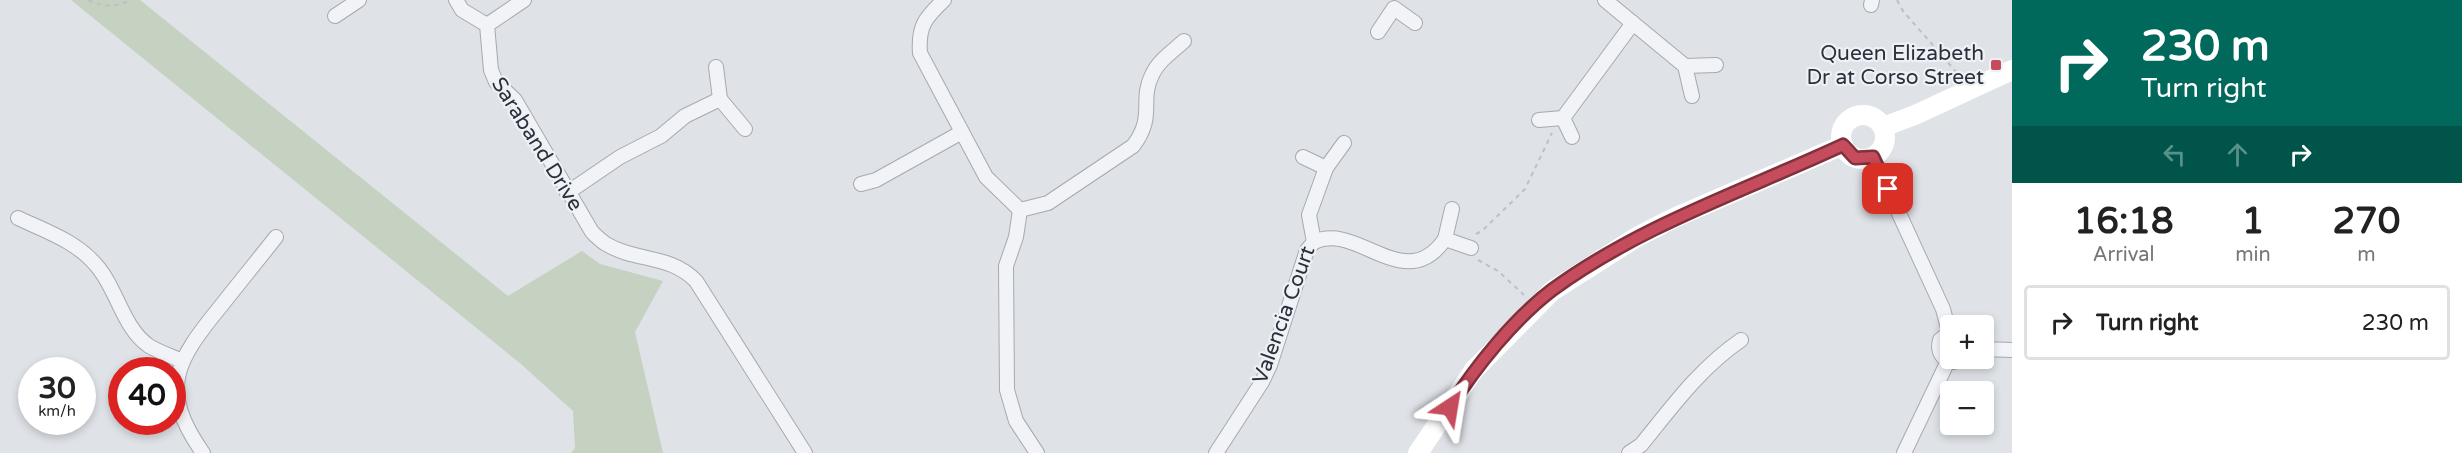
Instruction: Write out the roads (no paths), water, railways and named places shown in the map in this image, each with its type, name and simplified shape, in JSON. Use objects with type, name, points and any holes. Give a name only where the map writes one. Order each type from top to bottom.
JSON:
[{"type":"street","points":[[334,16],[359,0]]},
{"type":"street","points":[[456,0],[462,10],[488,25],[524,0]]},
{"type":"street","points":[[944,0],[930,13],[921,26],[920,53],[986,177],[1020,210]]},
{"type":"street","points":[[1605,0],[1686,66],[1692,96]]},
{"type":"street","points":[[1377,32],[1394,4],[1415,23]]},
{"type":"street","points":[[1539,120],[1563,118],[1633,23]]},
{"type":"street","name":"Saraband Drive","points":[[488,25],[490,70],[496,82],[515,100],[567,193],[592,232],[606,244],[623,252],[673,264],[686,270],[696,281],[805,453]]},
{"type":"street","points":[[1020,210],[1048,203],[1133,146],[1143,134],[1147,119],[1148,87],[1152,74],[1184,40]]},
{"type":"street","points":[[1686,66],[1716,65]]},
{"type":"street","points":[[716,68],[720,99],[745,129]]},
{"type":"street","points":[[1883,127],[1915,115],[2012,70]]},
{"type":"street","points":[[567,193],[620,158],[661,136],[685,116],[720,99]]},
{"type":"street","points":[[1860,115],[1874,117],[1883,127],[1884,144],[1873,157],[1855,158],[1843,145],[1844,126],[1854,117],[1860,115]]},
{"type":"street","points":[[1563,118],[1572,137]]},
{"type":"street","points":[[861,184],[876,180],[962,132]]},
{"type":"street","name":"Valencia Court","points":[[1220,452],[1270,365],[1307,250],[1314,242],[1309,215],[1326,168],[1344,143]]},
{"type":"street","points":[[1418,453],[1474,370],[1552,291],[1637,237],[1674,218],[1843,145]]},
{"type":"street","points":[[1303,157],[1326,168]]},
{"type":"street","points":[[1873,157],[1945,315]]},
{"type":"street","points":[[1314,242],[1323,237],[1335,238],[1399,261],[1413,262],[1429,256],[1445,239],[1452,209]]},
{"type":"street","points":[[1020,210],[1016,237],[1006,266],[1007,390],[1016,421],[1037,453]]},
{"type":"street","points":[[18,218],[80,250],[102,273],[132,328],[147,345],[173,357]]},
{"type":"street","points":[[184,357],[195,338],[276,237]]},
{"type":"street","points":[[1445,239],[1467,247]]},
{"type":"street","points":[[1629,453],[1641,445],[1701,373],[1741,340]]},
{"type":"street","points":[[1994,349],[2012,350]]},
{"type":"street","points":[[1904,453],[1944,369]]},
{"type":"street","points":[[186,426],[203,453]]},
{"type":"place","name":"Queen Elizabeth Dr at Corso Street","points":[[1996,65]]}]
